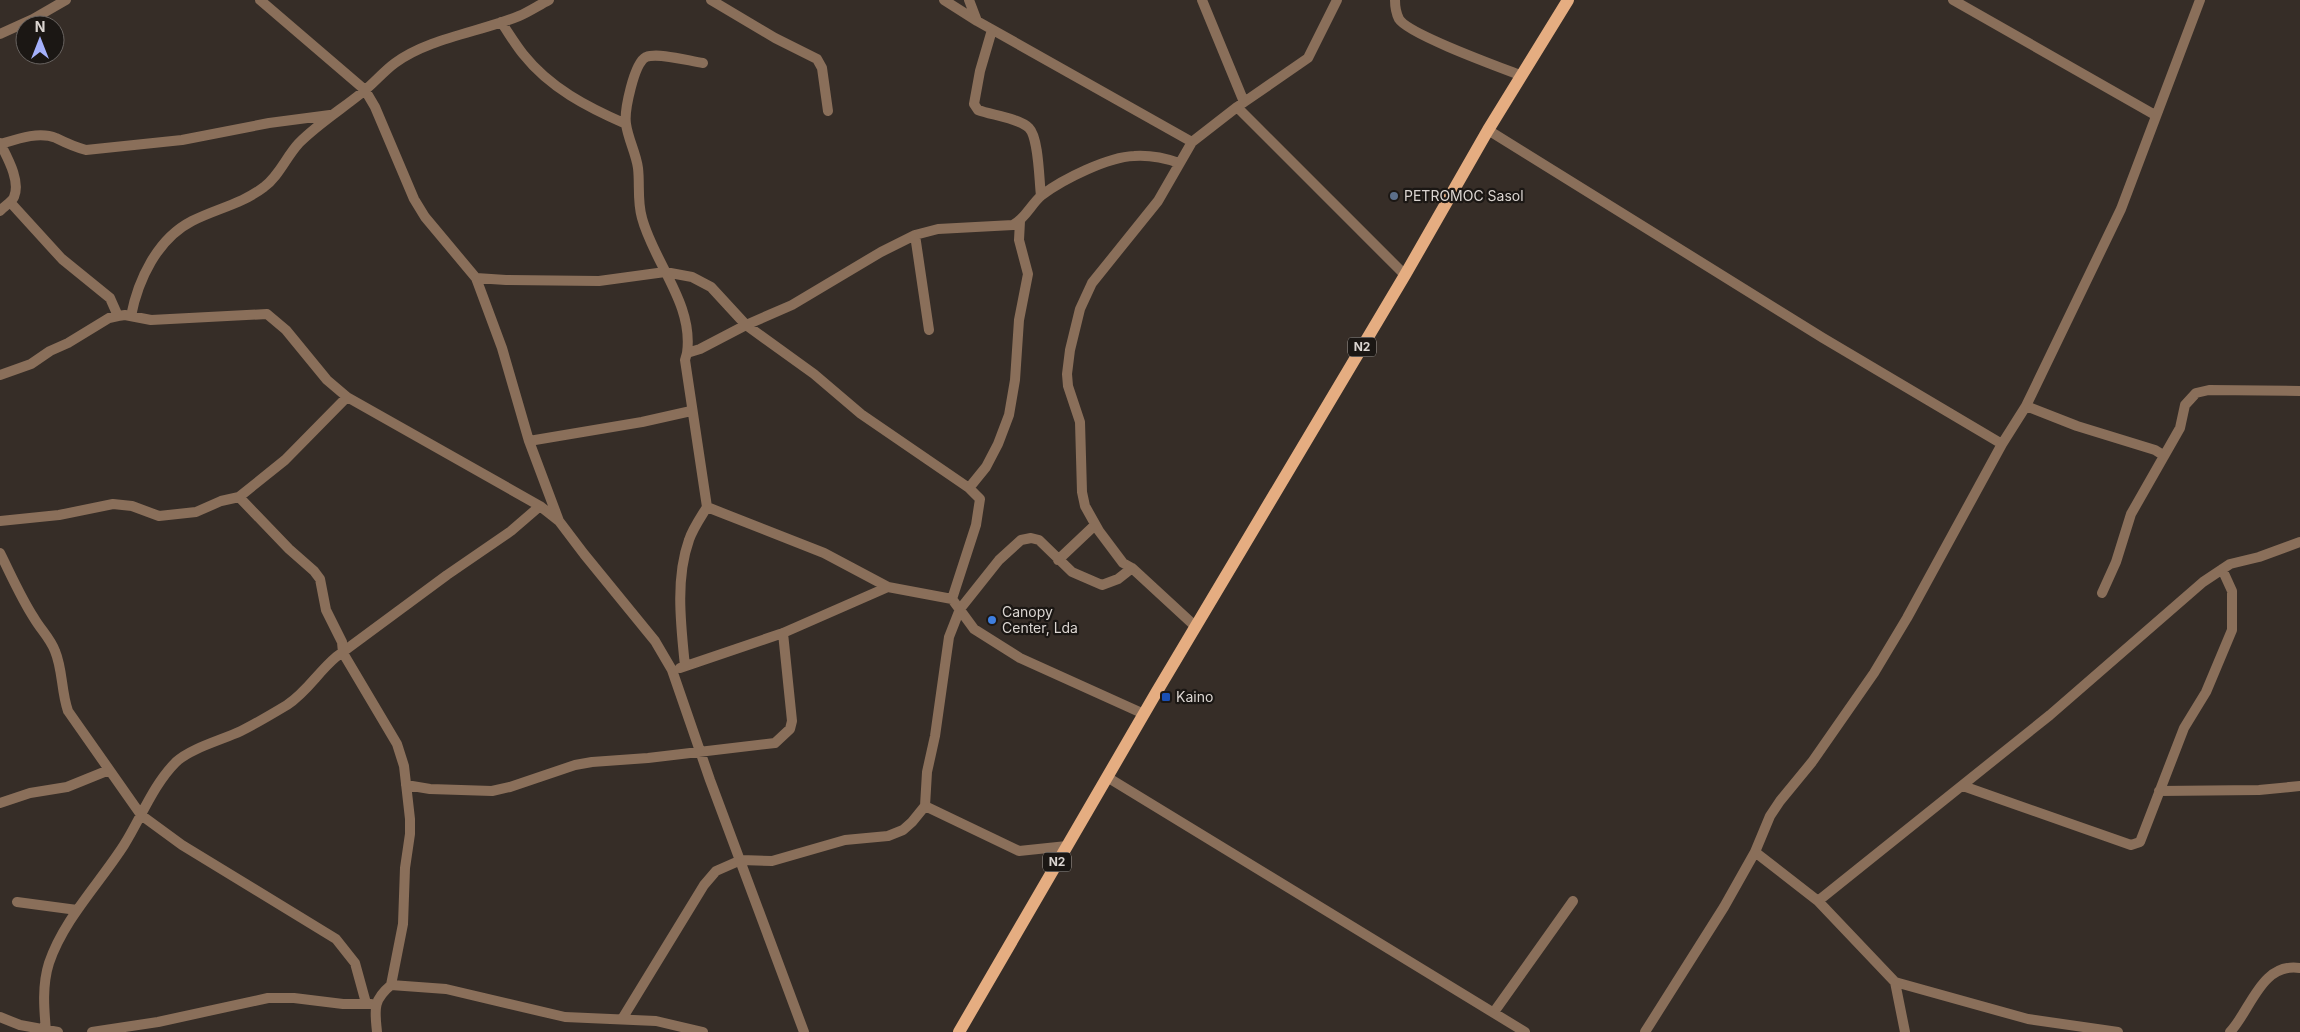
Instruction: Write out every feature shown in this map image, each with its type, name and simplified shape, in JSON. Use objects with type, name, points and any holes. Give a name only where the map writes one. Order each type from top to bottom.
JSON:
[{"type":"main road","name":"N2","points":[[959,1032],[1066,846],[1405,275],[1520,75],[1568,0]]},
{"type":"street","points":[[0,34],[33,19],[66,0]]},
{"type":"street","points":[[260,0],[365,90],[375,107],[414,199],[425,217],[476,278],[502,348],[529,441],[559,521]]},
{"type":"street","points":[[131,316],[135,295],[150,262],[162,244],[179,228],[192,220],[249,198],[264,188],[274,179],[287,157],[300,143],[330,116],[365,90],[394,63],[406,56],[519,16],[549,0]]},
{"type":"street","points":[[710,0],[775,38],[817,59],[822,68],[828,111]]},
{"type":"street","points":[[944,0],[992,30],[1192,142]]},
{"type":"street","points":[[969,0],[977,21]]},
{"type":"street","points":[[1202,0],[1240,104],[1405,275]]},
{"type":"street","points":[[1196,627],[1132,568],[1123,563],[1095,524],[1085,506],[1082,492],[1080,422],[1068,386],[1067,374],[1070,350],[1080,309],[1092,283],[1158,201],[1192,142],[1240,104],[1308,58],[1337,0]]},
{"type":"street","points":[[1395,0],[1399,19],[1405,24],[1434,41],[1520,75]]},
{"type":"street","points":[[1953,0],[2155,115]]},
{"type":"street","points":[[1645,1032],[1724,907],[1755,852],[1770,816],[1780,800],[1812,762],[1874,672],[1907,618],[2002,444],[2026,406],[2121,209],[2200,0]]},
{"type":"street","points":[[501,22],[523,54],[547,79],[584,106],[626,124]]},
{"type":"street","points":[[992,30],[980,71],[974,104],[978,110],[1020,123],[1029,128],[1035,138],[1041,196]]},
{"type":"street","points":[[685,666],[681,590],[684,558],[695,527],[707,506],[691,411],[685,360],[688,332],[683,311],[642,219],[638,200],[638,167],[626,124],[626,110],[638,65],[646,57],[655,56],[702,63]]},
{"type":"street","points":[[0,211],[14,198],[16,188],[13,172],[0,144],[24,136],[54,137],[70,146],[86,150],[182,140],[269,122],[330,116]]},
{"type":"street","points":[[1488,130],[1823,338],[2002,444]]},
{"type":"street","points":[[687,353],[700,349],[746,325],[792,305],[881,252],[915,235],[938,229],[1013,225],[1020,221],[1041,196],[1080,174],[1120,158],[1134,156],[1163,158],[1180,163]]},
{"type":"street","points":[[10,202],[62,259],[110,298],[118,316]]},
{"type":"street","points":[[969,488],[986,467],[1009,415],[1015,380],[1020,320],[1028,274],[1020,240],[1020,221]]},
{"type":"street","points":[[915,235],[929,330]]},
{"type":"street","points":[[476,278],[506,280],[599,280],[665,272],[692,278],[711,288],[746,325],[814,374],[861,414],[969,488],[980,498],[978,516],[952,599]]},
{"type":"street","points":[[0,375],[31,364],[50,351],[68,343],[102,322],[118,316],[131,316],[151,320],[267,314],[286,330],[327,380],[347,397],[540,506],[559,521],[655,641],[672,670],[700,752],[804,1032]]},
{"type":"street","points":[[2102,593],[2116,562],[2135,504],[2180,428],[2185,405],[2196,393],[2232,389],[2300,391]]},
{"type":"street","points":[[0,521],[59,515],[113,504],[132,506],[159,516],[171,516],[196,512],[221,501],[239,497],[285,460],[347,397]]},
{"type":"street","points":[[2026,406],[2077,426],[2149,448],[2163,455]]},
{"type":"street","points":[[529,441],[642,422],[691,411]]},
{"type":"street","points":[[92,1032],[158,1022],[268,998],[294,998],[343,1004],[370,1004],[391,985],[403,924],[404,868],[410,834],[402,756],[397,744],[343,652],[342,642],[326,610],[320,579],[314,570],[288,549],[239,497]]},
{"type":"street","points":[[46,1031],[43,1002],[49,964],[77,910],[124,846],[155,790],[177,762],[289,704],[305,691],[325,666],[447,575],[511,531],[540,506]]},
{"type":"street","points":[[707,506],[824,553],[888,587],[952,599],[974,629],[1020,658],[1144,714]]},
{"type":"street","points":[[1058,560],[1095,524]]},
{"type":"street","points":[[622,1019],[710,876],[716,871],[741,860],[772,861],[845,840],[897,833],[912,822],[925,806],[927,772],[935,736],[949,637],[960,609],[1000,560],[1021,540],[1031,538],[1039,540],[1072,572],[1102,585],[1118,579],[1132,568]]},
{"type":"street","points":[[1818,902],[1878,851],[1963,786],[2050,715],[2204,582],[2230,564],[2259,557],[2300,542]]},
{"type":"street","points":[[0,553],[24,601],[35,620],[47,634],[55,650],[60,667],[62,695],[68,711],[141,814],[182,845],[336,939],[354,963],[370,1004],[377,1032]]},
{"type":"street","points":[[1963,786],[2131,845],[2140,842],[2184,728],[2206,692],[2232,630],[2232,591],[2222,569]]},
{"type":"street","points":[[672,670],[783,633],[888,587]]},
{"type":"street","points":[[406,785],[430,789],[492,791],[584,763],[776,743],[790,729],[792,722],[783,633]]},
{"type":"street","points":[[0,803],[30,793],[68,787],[109,770]]},
{"type":"street","points":[[1107,777],[1525,1032]]},
{"type":"street","points":[[2159,791],[2259,790],[2300,786]]},
{"type":"street","points":[[925,806],[1019,851],[1066,846]]},
{"type":"street","points":[[1755,852],[1818,902],[1895,982],[2028,1018],[2118,1032]]},
{"type":"street","points":[[1494,1012],[1573,901]]},
{"type":"street","points":[[17,902],[77,910]]},
{"type":"street","points":[[2233,1032],[2266,980],[2279,971],[2293,967],[2300,968]]},
{"type":"street","points":[[1895,982],[1905,1032]]},
{"type":"street","points":[[391,985],[446,990],[565,1017],[656,1021],[703,1032]]},
{"type":"street","points":[[0,1018],[46,1031],[58,1032]]},
{"type":"place","name":"PETROMOC Sasol","points":[[1394,196]]},
{"type":"place","name":"Canopy Center, Lda","points":[[992,620]]},
{"type":"place","name":"Kaino","points":[[1166,697]]}]
